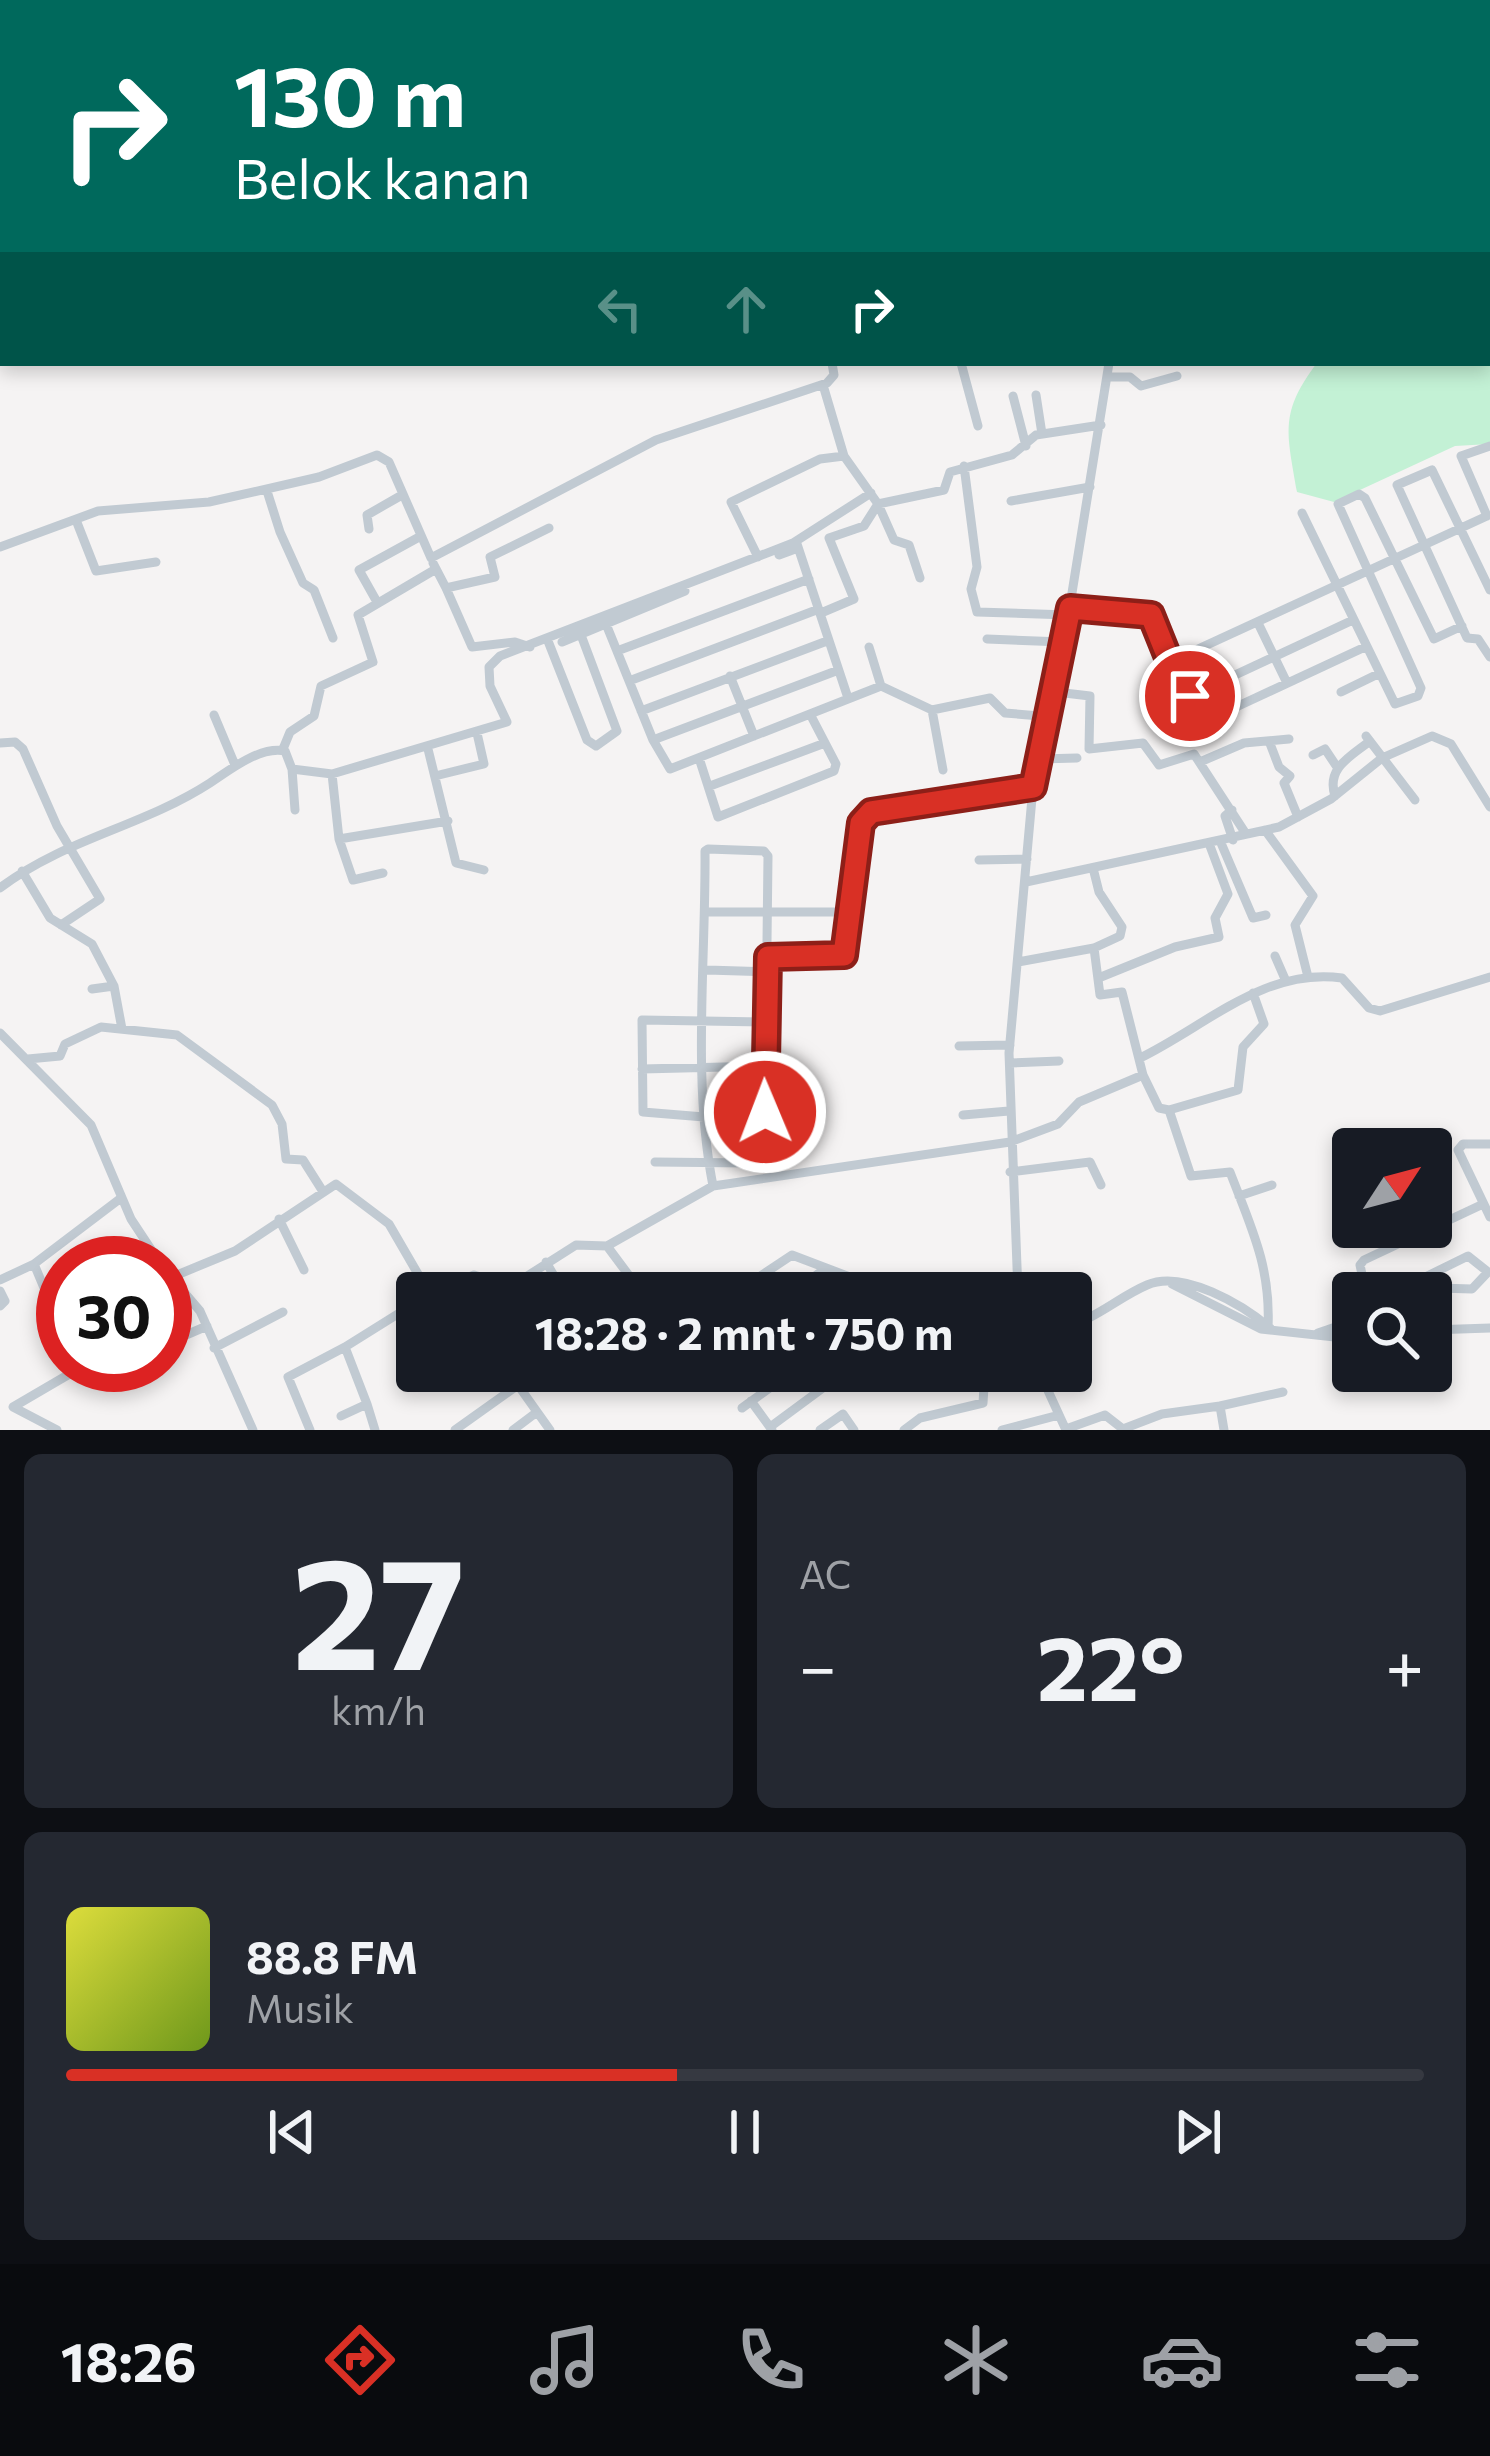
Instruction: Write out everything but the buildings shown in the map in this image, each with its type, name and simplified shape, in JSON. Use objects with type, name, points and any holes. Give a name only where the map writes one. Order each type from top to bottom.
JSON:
[{"type":"street","points":[[296,810],[292,769],[283,749],[290,732],[314,716],[321,686],[370,665],[356,619],[433,563],[656,440],[823,385],[834,375],[832,366]]},
{"type":"street","points":[[962,366],[978,426]]},
{"type":"street","points":[[1017,1272],[1010,1172],[1010,1045],[1033,787],[1052,717],[1109,366]]},
{"type":"street","points":[[1107,377],[1130,376],[1141,386],[1178,376]]},
{"type":"street","points":[[823,385],[844,456],[874,498],[894,540],[909,544],[920,578]]},
{"type":"street","points":[[1036,395],[1042,434]]},
{"type":"street","points":[[1013,396],[1026,446]]},
{"type":"street","points":[[292,769],[332,774],[477,733],[509,717],[490,686],[490,664],[530,646],[581,635],[797,545],[874,498],[944,490],[949,473],[964,466],[1012,455],[1042,434],[1101,425]]},
{"type":"street","points":[[1172,661],[1489,518],[1461,456],[1490,446]]},
{"type":"street","points":[[0,547],[129,505],[183,506],[266,490],[377,455],[387,459],[472,647],[515,641],[530,646]]},
{"type":"street","points":[[758,557],[731,502],[820,459],[844,456]]},
{"type":"street","points":[[964,466],[977,567],[971,589],[977,612],[1151,615],[1182,692],[1190,696],[1206,721],[1365,647]]},
{"type":"street","points":[[1490,590],[1429,470],[1396,489],[1471,641],[1490,633]]},
{"type":"street","points":[[1011,501],[1090,487]]},
{"type":"street","points":[[266,490],[302,583],[314,590],[333,638]]},
{"type":"street","points":[[369,529],[367,515],[402,496]]},
{"type":"street","points":[[1302,513],[1396,705],[1420,692],[1336,509],[1352,497],[1366,498],[1434,639],[1462,626]]},
{"type":"street","points":[[629,681],[854,596],[829,538],[864,526],[874,498]]},
{"type":"street","points":[[76,520],[95,571],[156,562]]},
{"type":"street","points":[[446,588],[495,577],[490,557],[549,528]]},
{"type":"street","points":[[377,602],[359,570],[421,536]]},
{"type":"street","points":[[550,643],[797,545]]},
{"type":"street","points":[[797,545],[848,698]]},
{"type":"street","points":[[617,651],[809,579]]},
{"type":"street","points":[[1190,696],[1353,620]]},
{"type":"street","points":[[1258,623],[1287,683]]},
{"type":"street","points":[[606,624],[667,767],[700,761],[881,686],[932,710],[985,698],[1005,713],[1052,717]]},
{"type":"street","points":[[550,643],[587,740],[596,746],[617,731],[581,635]]},
{"type":"street","points":[[987,639],[1063,642]]},
{"type":"street","points":[[1478,639],[1490,657]]},
{"type":"street","points":[[641,711],[827,640]]},
{"type":"street","points":[[869,647],[881,686]]},
{"type":"street","points":[[652,740],[836,671]]},
{"type":"street","points":[[1341,692],[1378,674]]},
{"type":"street","points":[[730,676],[754,736]]},
{"type":"street","points":[[1056,692],[1090,696],[1089,749],[1143,743],[1158,765],[1190,754],[1200,762],[1246,834]]},
{"type":"street","points":[[932,710],[943,770]]},
{"type":"street","points":[[700,761],[718,817],[836,770],[810,714]]},
{"type":"street","points":[[214,715],[235,765]]},
{"type":"street","points":[[435,776],[484,764],[477,733]]},
{"type":"street","points":[[1026,882],[1265,830],[1336,796],[1382,758],[1432,736],[1442,738],[1490,807]]},
{"type":"street","points":[[1336,796],[1332,782],[1337,766],[1368,738],[1415,800]]},
{"type":"street","points":[[1200,762],[1244,743],[1289,739]]},
{"type":"street","points":[[1269,741],[1279,767],[1290,776],[1284,783],[1298,817]]},
{"type":"street","points":[[0,743],[15,742],[23,748],[67,845],[100,899],[61,925]]},
{"type":"street","points":[[710,786],[825,742]]},
{"type":"street","points":[[428,748],[456,863],[484,870]]},
{"type":"street","points":[[0,888],[67,845],[159,814],[235,765],[283,749]]},
{"type":"street","points":[[1313,754],[1325,749],[1337,766]]},
{"type":"street","points":[[1040,759],[1078,758]]},
{"type":"street","points":[[332,774],[339,839],[352,880],[382,873]]},
{"type":"street","points":[[768,957],[842,957],[861,823],[871,812],[1033,787]]},
{"type":"street","points":[[1101,977],[1219,937],[1215,918],[1228,894],[1221,843],[1225,816],[1232,810]]},
{"type":"street","points":[[339,839],[448,821]]},
{"type":"street","points":[[1265,830],[1313,896],[1295,925],[1306,974]]},
{"type":"street","points":[[1221,843],[1253,918],[1266,916]]},
{"type":"street","points":[[713,1186],[704,1117],[704,1068],[705,1018],[706,970],[706,912],[708,849],[767,853],[764,1115],[704,1117],[646,1114],[642,1021],[705,1018],[765,1022]]},
{"type":"street","points":[[979,860],[1028,859]]},
{"type":"street","points":[[1018,962],[1094,948],[1123,932],[1093,868]]},
{"type":"street","points":[[22,871],[50,918],[92,944],[113,986],[122,1029]]},
{"type":"street","points":[[706,912],[852,912]]},
{"type":"street","points":[[1094,948],[1101,996],[1122,992],[1143,1075],[1159,1108],[1169,1110],[1238,1090],[1243,1047],[1264,1024],[1252,993]]},
{"type":"street","points":[[1276,956],[1285,979]]},
{"type":"street","points":[[706,970],[768,972]]},
{"type":"street","points":[[1139,1058],[1252,993],[1306,974],[1342,978],[1363,1002],[1380,1011],[1490,977]]},
{"type":"street","points":[[92,989],[113,986]]},
{"type":"street","points":[[28,1059],[60,1056],[65,1044],[91,1030],[177,1035],[255,1088],[278,1113],[286,1159],[303,1160],[322,1190]]},
{"type":"street","points":[[0,1033],[91,1125],[121,1198],[145,1236]]},
{"type":"street","points":[[959,1046],[1010,1045]]},
{"type":"street","points":[[1010,1064],[1059,1061]]},
{"type":"street","points":[[642,1069],[764,1066]]},
{"type":"street","points":[[532,1272],[588,1242],[608,1246],[713,1186],[1010,1142],[1058,1124],[1079,1102],[1143,1075]]},
{"type":"street","points":[[1169,1110],[1191,1176],[1226,1169],[1240,1196],[1260,1241],[1270,1282],[1270,1328]]},
{"type":"street","points":[[963,1114],[1009,1111]]},
{"type":"street","points":[[1490,1144],[1463,1144],[1458,1150],[1490,1216]]},
{"type":"street","points":[[656,1162],[749,1163]]},
{"type":"street","points":[[1010,1172],[1090,1162],[1101,1185]]},
{"type":"street","points":[[1240,1196],[1272,1185]]},
{"type":"street","points":[[192,1263],[235,1252],[322,1190],[341,1186],[382,1216],[417,1272]]},
{"type":"street","points":[[0,1280],[34,1264],[121,1198]]},
{"type":"street","points":[[1362,1272],[1364,1260],[1481,1205]]},
{"type":"street","points":[[279,1219],[304,1270]]},
{"type":"street","points":[[608,1246],[627,1272]]},
{"type":"street","points":[[766,1272],[792,1255],[837,1272]]},
{"type":"street","points":[[1471,1255],[1488,1272],[1472,1289],[1405,1290],[1471,1255]]},
{"type":"street","points":[[546,1262],[552,1272]]},
{"type":"street","points":[[34,1264],[36,1269]]},
{"type":"street","points":[[821,1272],[826,1268]]},
{"type":"street","points":[[1092,1314],[1143,1286],[1172,1284],[1270,1328],[1332,1335]]},
{"type":"street","points":[[0,1292],[5,1301],[0,1306]]},
{"type":"street","points":[[192,1306],[206,1326],[253,1430]]},
{"type":"street","points":[[214,1348],[283,1312]]},
{"type":"street","points":[[310,1430],[288,1377],[396,1315]]},
{"type":"street","points":[[192,1332],[206,1326]]},
{"type":"street","points":[[1452,1329],[1490,1328]]},
{"type":"street","points":[[1318,1333],[1332,1329]]},
{"type":"street","points":[[345,1347],[375,1430]]},
{"type":"street","points":[[13,1410],[40,1392]]},
{"type":"street","points":[[455,1430],[508,1392]]},
{"type":"street","points":[[523,1392],[550,1430]]},
{"type":"street","points":[[764,1392],[746,1405],[771,1429],[818,1392]]},
{"type":"street","points":[[904,1430],[920,1418],[983,1403],[984,1392]]},
{"type":"street","points":[[1049,1392],[1066,1430],[1105,1415],[1124,1429],[1162,1414],[1283,1392]]},
{"type":"street","points":[[0,1404],[57,1430]]},
{"type":"street","points":[[341,1416],[367,1404]]},
{"type":"street","points":[[1220,1406],[1224,1430]]},
{"type":"street","points":[[513,1430],[537,1412]]},
{"type":"street","points":[[820,1430],[843,1414],[854,1430]]},
{"type":"street","points":[[1001,1430],[1060,1414]]},
{"type":"green space","points":[[1315,366],[1490,366],[1490,444],[1455,446],[1334,502],[1297,492],[1289,424]]},
{"type":"route","points":[[765,1112],[768,957],[844,955],[861,823],[871,812],[1033,787],[1052,717],[1070,608],[1151,615],[1182,692],[1190,696]]}]
